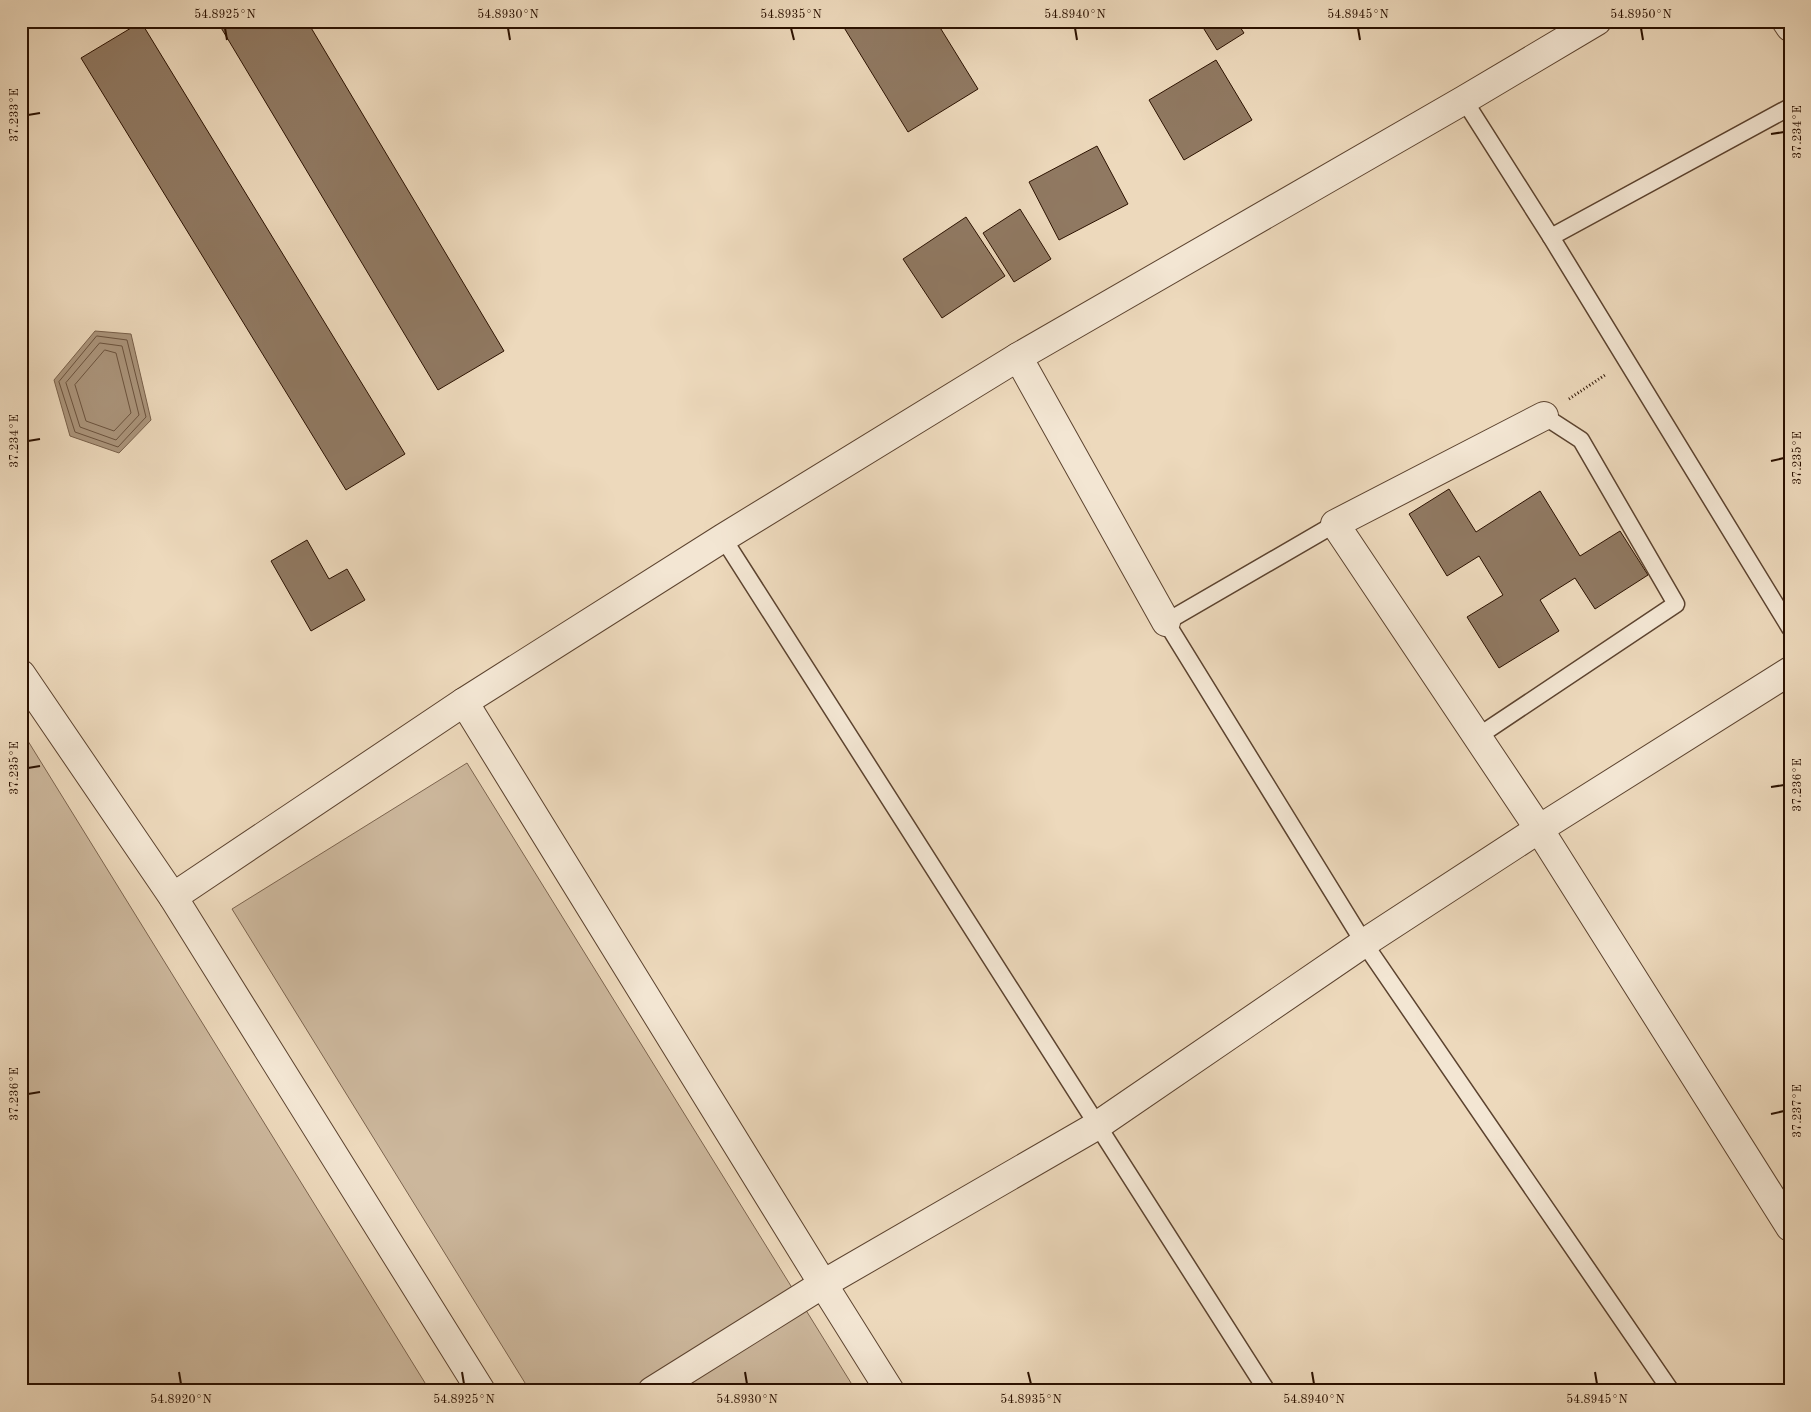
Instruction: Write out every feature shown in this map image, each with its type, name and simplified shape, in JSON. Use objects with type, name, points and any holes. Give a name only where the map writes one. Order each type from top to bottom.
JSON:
[{"type":"street","points":[[173,898],[464,702],[723,538],[1018,357],[1464,100],[1597,21]]},
{"type":"street","points":[[1786,21],[1790,27]]},
{"type":"street","points":[[1018,357],[1166,622]]},
{"type":"street","points":[[1544,416],[1335,524],[1539,829],[1790,1227]]},
{"type":"street","points":[[652,1391],[823,1284],[1098,1126],[1364,944],[1539,829],[1790,671]]},
{"type":"street","points":[[21,674],[173,898],[481,1391]]},
{"type":"street","points":[[464,702],[890,1391]]},
{"type":"lane","points":[[1464,100],[1551,237],[1790,628]]},
{"type":"lane","points":[[1551,237],[1790,107]]},
{"type":"lane","points":[[1477,737],[1676,604],[1581,440],[1544,416]]},
{"type":"lane","points":[[1335,524],[1166,622],[1364,944],[1671,1391]]},
{"type":"lane","points":[[723,538],[1267,1391]]},
{"type":"path","points":[[1544,416],[1627,361]]},
{"type":"shaded area","points":[[23,733],[430,1391],[21,1391],[21,734]]},
{"type":"shaded area","points":[[467,763],[856,1391],[530,1391],[232,909]]},
{"type":"water","points":[[95,331],[131,334],[151,420],[119,453],[70,436],[54,380]]},
{"type":"building","points":[[217,21],[307,21],[504,351],[438,390]]},
{"type":"building","points":[[840,21],[936,21],[978,89],[908,132]]},
{"type":"building","points":[[1199,21],[1236,21],[1244,33],[1217,50]]},
{"type":"building","points":[[141,22],[405,454],[346,490],[81,58]]},
{"type":"building","points":[[1216,60],[1252,120],[1184,160],[1149,100]]},
{"type":"building","points":[[1097,146],[1128,204],[1059,240],[1029,182]]},
{"type":"building","points":[[1020,209],[1051,259],[1014,282],[983,233]]},
{"type":"building","points":[[966,217],[1005,276],[942,318],[903,259]]},
{"type":"building","points":[[1449,489],[1476,532],[1540,491],[1580,556],[1620,531],[1648,575],[1595,609],[1575,578],[1540,600],[1559,631],[1499,668],[1467,617],[1503,595],[1479,556],[1447,576],[1409,514]]},
{"type":"building","points":[[307,540],[329,579],[347,569],[365,600],[311,631],[271,561]]}]
